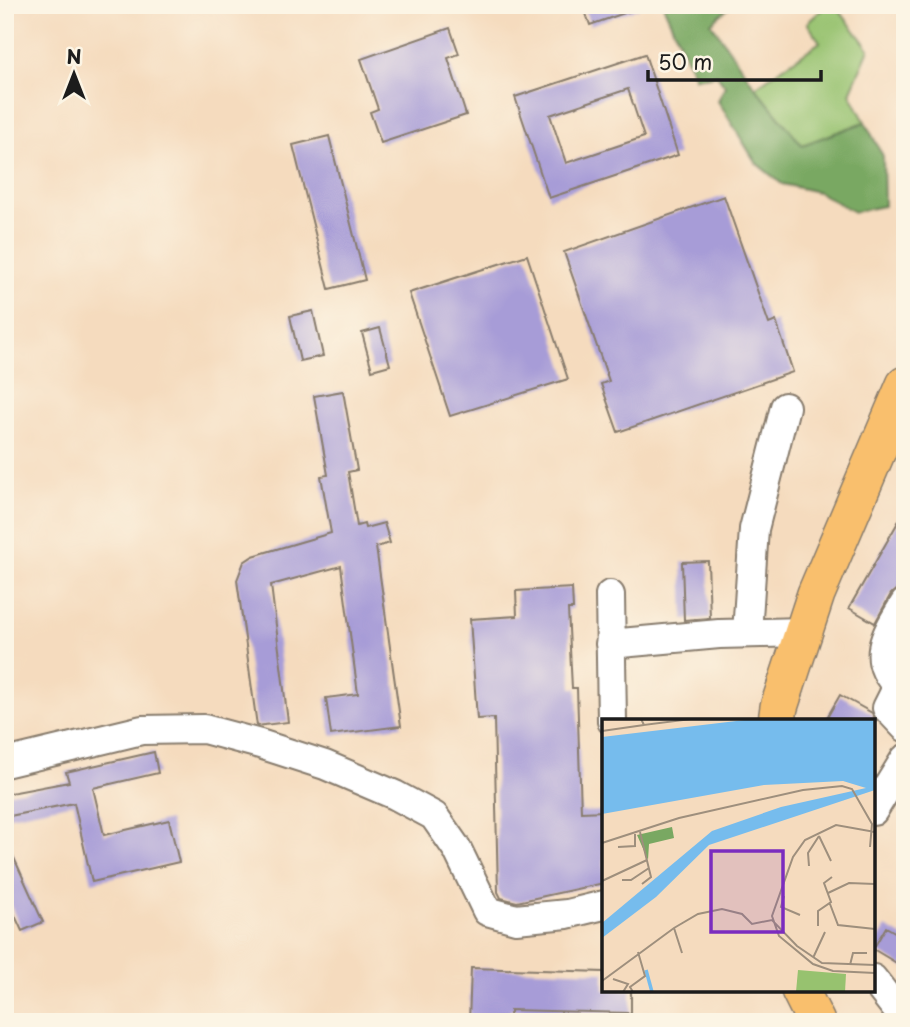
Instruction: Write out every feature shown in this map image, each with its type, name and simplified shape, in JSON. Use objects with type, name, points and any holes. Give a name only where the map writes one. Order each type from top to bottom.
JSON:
[{"type":"main road","points":[[777,719],[817,594],[905,385]]},
{"type":"main road","points":[[801,992],[816,1022]]},
{"type":"street","points":[[747,633],[754,529],[785,407]]},
{"type":"street","points":[[610,595],[612,719]]},
{"type":"street","points":[[905,603],[887,633],[882,663],[890,679],[898,686],[887,708],[905,727]]},
{"type":"street","points":[[610,644],[719,634],[804,632]]},
{"type":"street","points":[[5,763],[142,730],[204,729],[325,765],[396,795],[434,816],[457,849],[487,911],[516,919],[566,915],[602,906]]},
{"type":"street","points":[[875,808],[905,759]]},
{"type":"street","points":[[875,982],[905,1020]]},
{"type":"green space","points":[[663,5],[732,5],[711,23],[755,87],[802,145],[865,122],[883,156],[884,206],[854,212],[818,192],[782,184],[756,163],[718,101],[725,86],[717,75],[695,78]]},
{"type":"green space","points":[[827,5],[835,5],[869,49],[850,93],[865,122],[802,146],[755,87],[820,42],[807,23]]},
{"type":"building","points":[[583,5],[639,5],[639,8],[590,25]]},
{"type":"building","points":[[450,28],[459,54],[448,58],[466,115],[381,143],[370,112],[378,109],[361,59]]},
{"type":"building","points":[[645,54],[678,155],[549,198],[515,97]],"holes":[[[628,89],[644,137],[566,163],[550,115]]]},
{"type":"building","points":[[329,136],[365,280],[329,289],[293,145]]},
{"type":"building","points":[[724,196],[769,324],[776,321],[793,372],[618,432],[601,384],[609,381],[564,252]]},
{"type":"building","points":[[527,255],[568,379],[450,416],[409,293]]},
{"type":"building","points":[[313,311],[323,356],[300,361],[290,316]]},
{"type":"building","points":[[380,328],[390,365],[372,370],[362,333]]},
{"type":"building","points":[[343,391],[357,470],[348,472],[357,526],[364,524],[365,528],[384,523],[390,543],[376,547],[401,726],[331,735],[326,698],[358,694],[341,566],[271,585],[288,722],[257,726],[237,580],[244,562],[253,556],[331,533],[321,476],[328,475],[314,396]]},
{"type":"building","points":[[905,510],[905,586],[891,594],[875,623],[849,608]]},
{"type":"building","points":[[708,561],[710,618],[684,620],[682,562]]},
{"type":"building","points":[[572,588],[573,609],[568,609],[572,688],[577,688],[581,812],[602,811],[602,883],[517,902],[501,898],[498,892],[494,718],[477,719],[470,619],[517,616],[516,591]]},
{"type":"building","points":[[840,695],[872,713],[875,719],[826,719]]},
{"type":"building","points":[[154,752],[158,773],[93,788],[104,835],[169,820],[179,862],[92,882],[74,803],[5,817],[5,794],[69,782],[66,772]]},
{"type":"building","points":[[5,838],[43,922],[22,931],[5,894]]},
{"type":"building","points":[[886,927],[905,938],[905,968],[875,950]]},
{"type":"building","points":[[471,968],[602,972],[602,992],[631,992],[631,1013],[510,1010],[510,1022],[469,1022]]}]
